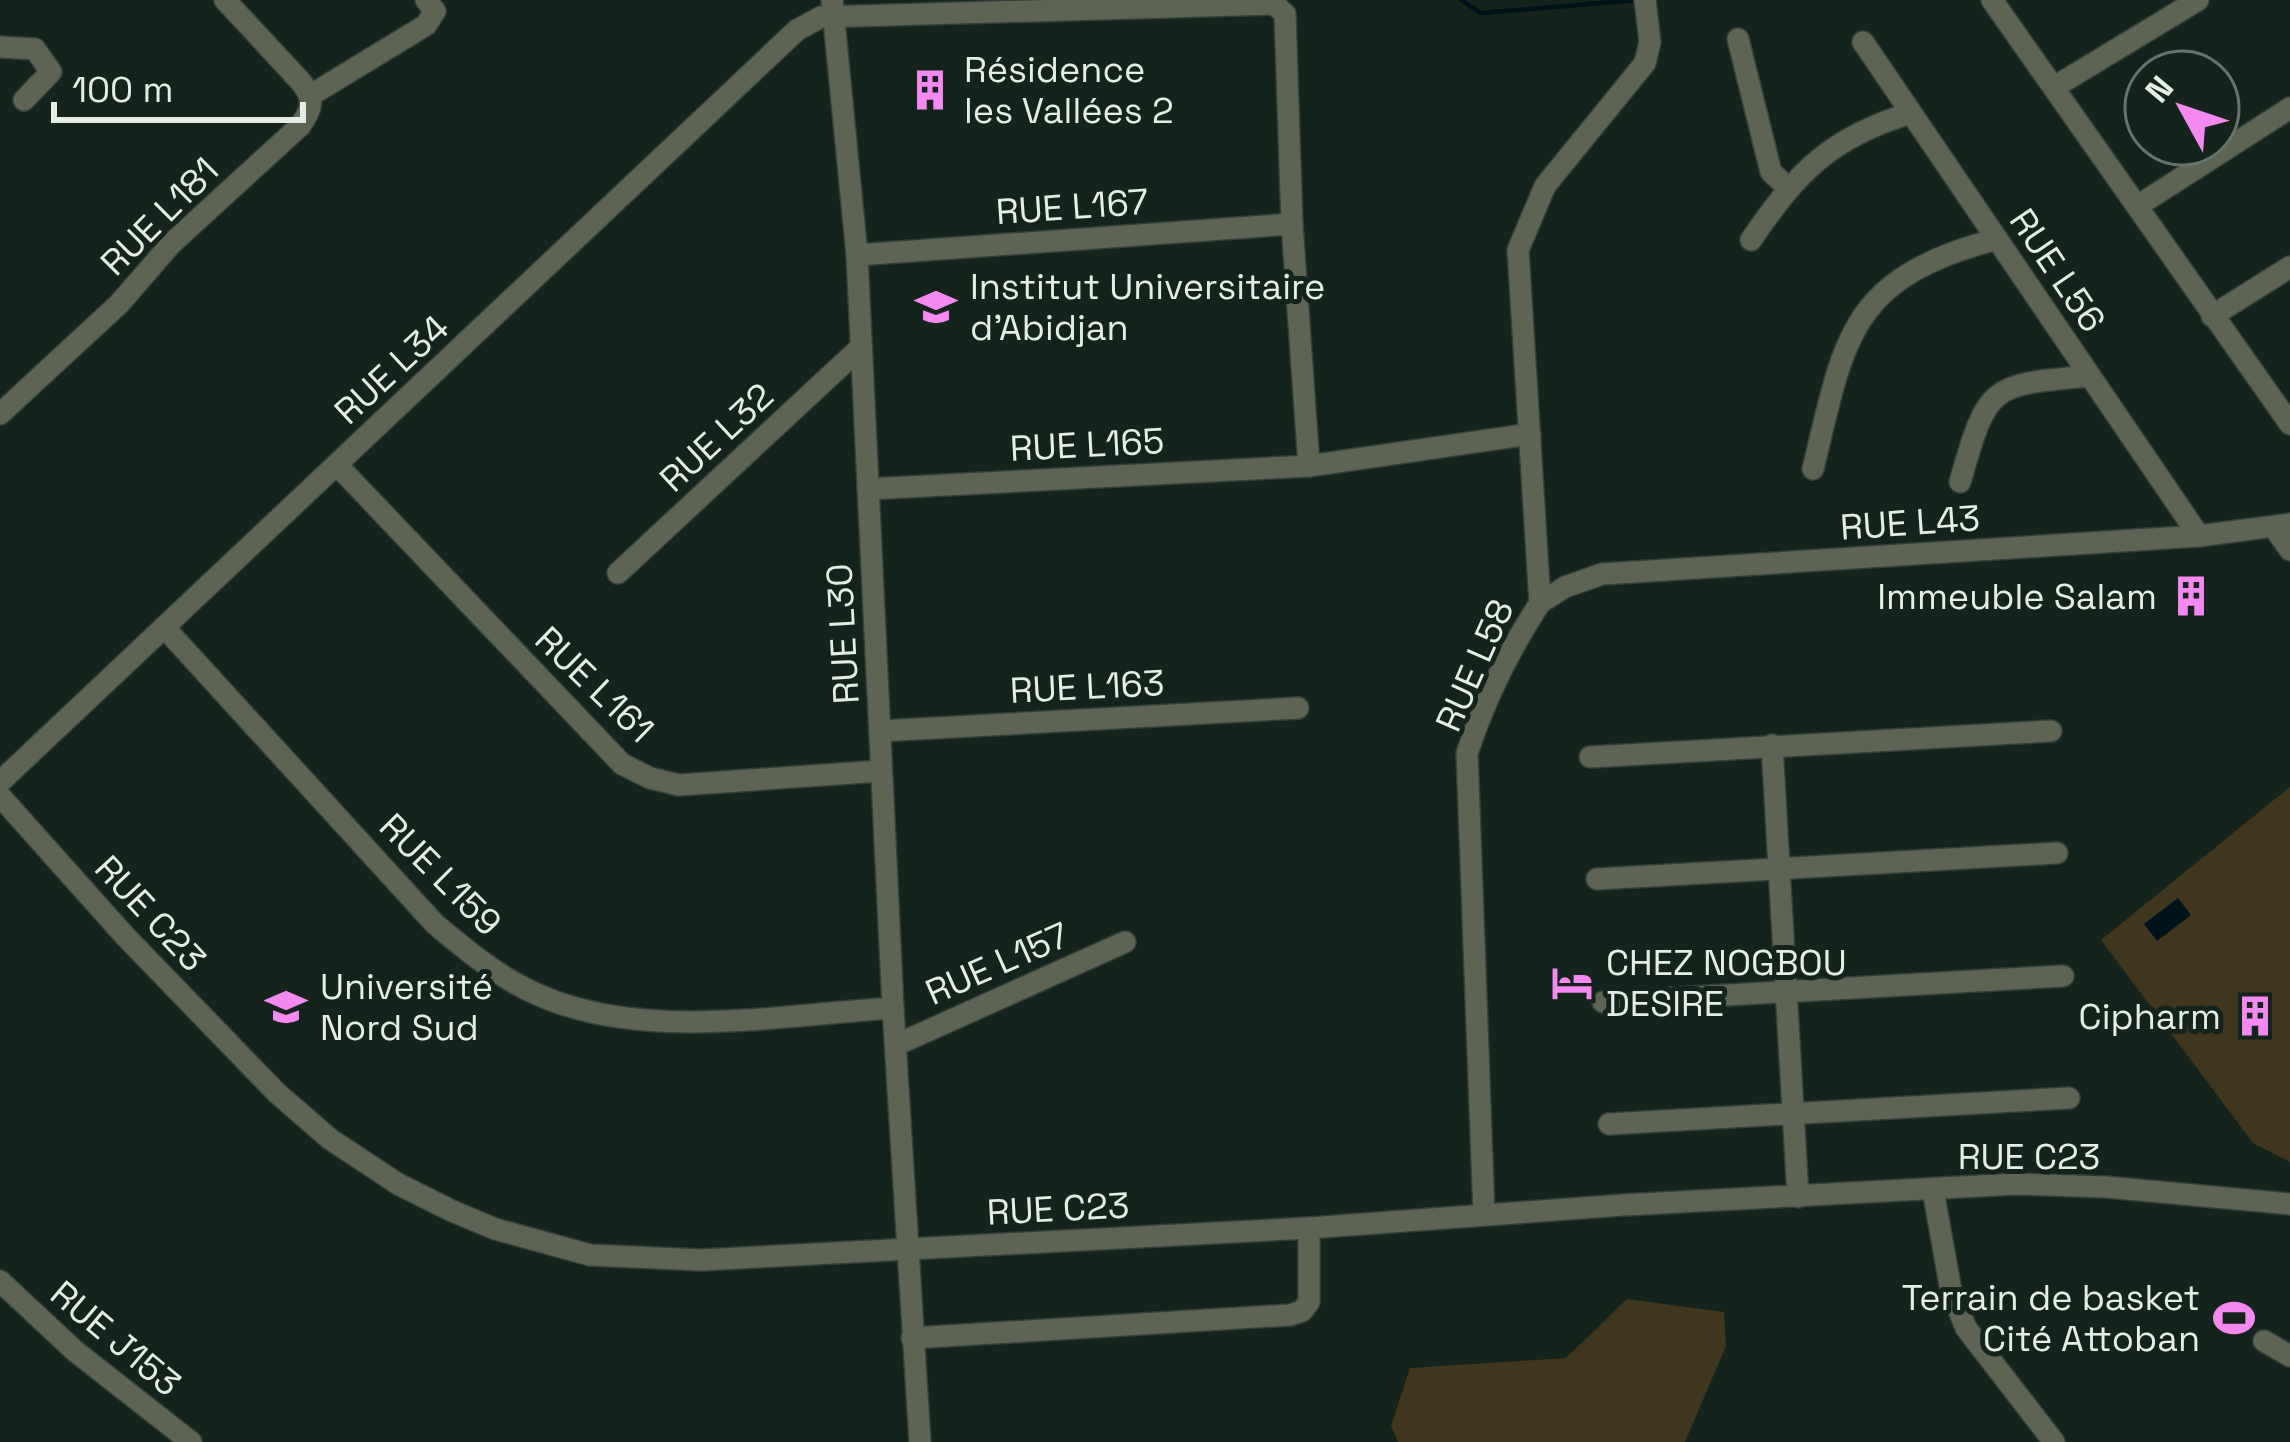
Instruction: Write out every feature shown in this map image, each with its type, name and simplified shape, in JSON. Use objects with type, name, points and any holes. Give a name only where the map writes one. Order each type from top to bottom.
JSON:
[{"type":"street","points":[[225,0],[311,95],[426,25],[435,11],[426,0]]},
{"type":"street","name":"RUE L58","points":[[1484,1215],[1468,753],[1480,714],[1540,603],[1518,250],[1545,186],[1645,63],[1650,42],[1645,0]]},
{"type":"street","points":[[1992,0],[2290,424]]},
{"type":"street","points":[[2056,86],[2198,0]]},
{"type":"street","points":[[832,9],[1274,4],[1285,14],[1292,224],[1310,466]]},
{"type":"street","name":"RUE L30","points":[[832,9],[857,255],[893,1008],[920,1442]]},
{"type":"street","name":"RUE L34","points":[[0,782],[797,30],[832,9]]},
{"type":"street","points":[[1738,39],[1771,172],[1787,187]]},
{"type":"street","name":"RUE L56","points":[[1863,42],[2199,536]]},
{"type":"street","points":[[0,47],[35,49],[49,63],[46,81],[25,100]]},
{"type":"street","name":"RUE L181","points":[[0,415],[119,304],[141,274],[184,232],[300,126],[312,110],[311,95]]},
{"type":"street","points":[[2139,205],[2290,108]]},
{"type":"street","points":[[1751,240],[1787,187],[1815,159],[1873,125],[1911,113]]},
{"type":"street","name":"RUE L167","points":[[857,255],[1292,224]]},
{"type":"street","points":[[1813,469],[1838,362],[1856,325],[1910,270],[1946,253],[1997,239]]},
{"type":"street","points":[[2212,316],[2290,267]]},
{"type":"street","name":"RUE L32","points":[[618,573],[860,348]]},
{"type":"street","points":[[1960,482],[1983,408],[1997,394],[2032,381],[2090,376]]},
{"type":"street","name":"RUE L165","points":[[868,489],[1310,466],[1530,434]]},
{"type":"street","name":"RUE L161","points":[[338,465],[622,764],[650,778],[680,785],[881,771]]},
{"type":"street","points":[[2283,527],[2290,550]]},
{"type":"street","name":"RUE L43","points":[[1540,603],[1564,586],[1602,574],[2283,527]]},
{"type":"street","name":"RUE L159","points":[[164,627],[435,924],[484,965],[528,990],[568,1006],[656,1023],[893,1008]]},
{"type":"street","name":"RUE L163","points":[[880,730],[1298,708]]},
{"type":"street","points":[[1591,757],[2051,730]]},
{"type":"street","points":[[1772,745],[1798,1196]]},
{"type":"street","name":"RUE C23","points":[[0,796],[125,936],[277,1093],[330,1139],[398,1184],[450,1210],[590,1255],[701,1260],[2017,1184],[2290,1204]]},
{"type":"street","points":[[1597,879],[2057,853]]},
{"type":"street","name":"RUE L157","points":[[896,1045],[1125,942]]},
{"type":"street","points":[[1603,1002],[2063,976]]},
{"type":"street","points":[[1609,1124],[2069,1098]]},
{"type":"street","points":[[1933,1190],[1952,1291],[1966,1328],[2054,1442]]},
{"type":"street","points":[[912,1338],[1290,1315],[1303,1311],[1309,1302],[1309,1228]]},
{"type":"street","name":"RUE J153","points":[[0,1281],[75,1351],[190,1442]]},
{"type":"street","points":[[2264,1340],[2290,1356]]},
{"type":"shaded area","points":[[2290,787],[2290,1162],[2253,1143],[2101,940]]},
{"type":"shaded area","points":[[2178,898],[2191,915],[2157,941],[2144,924]]},
{"type":"shaded area","points":[[1627,1299],[1724,1312],[1726,1346],[1685,1442],[1398,1442],[1391,1426],[1410,1368],[1566,1358]]},
{"type":"waterway","points":[[1461,0],[1481,13],[1637,0]]},
{"type":"place","name":"Résidence les Vallées 2","points":[[930,90]]},
{"type":"place","name":"Institut Universitaire d'Abidjan","points":[[936,307]]},
{"type":"place","name":"Immeuble Salam","points":[[2191,596]]},
{"type":"place","name":"CHEZ NOGBOU DESIRE","points":[[1572,983]]},
{"type":"place","name":"Université Nord Sud","points":[[286,1007]]},
{"type":"place","name":"Cipharm","points":[[2255,1016]]},
{"type":"place","name":"Terrain de basket Cité Attoban","points":[[2234,1318]]}]
